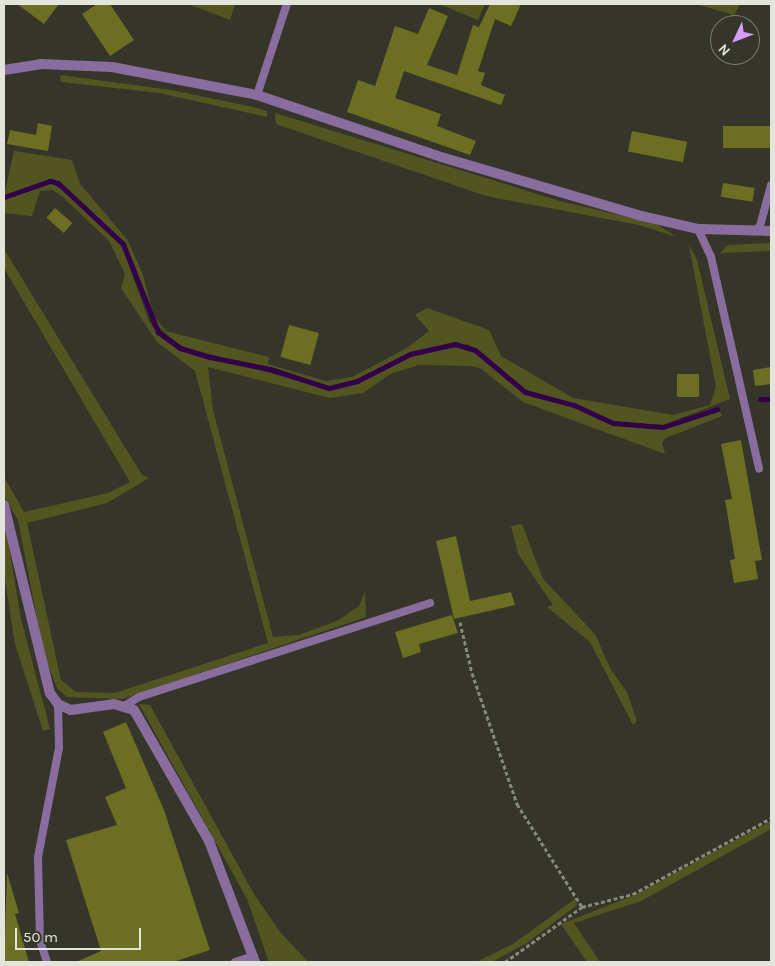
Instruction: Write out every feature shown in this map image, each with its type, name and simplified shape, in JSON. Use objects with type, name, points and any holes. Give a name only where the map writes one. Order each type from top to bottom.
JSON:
[{"type":"street","points":[[4,70],[41,64],[112,67],[257,95],[440,158],[698,229],[752,232],[771,231]]},
{"type":"street","points":[[4,506],[16,542],[42,672],[58,704],[71,710],[126,705],[134,710],[190,803],[255,959]]},
{"type":"lane","points":[[257,95],[287,4]]},
{"type":"lane","points":[[752,232],[760,226],[771,185]]},
{"type":"lane","points":[[698,229],[711,257],[759,469]]},
{"type":"lane","points":[[126,705],[139,696],[430,603]]},
{"type":"lane","points":[[47,962],[40,940],[38,857],[59,748],[58,704]]},
{"type":"lane","points":[[235,962],[255,959]]},
{"type":"path","points":[[460,622],[472,673],[517,804],[582,907]]},
{"type":"path","points":[[505,962],[582,907],[633,894],[771,818]]},
{"type":"shaded area","points":[[188,4],[235,4],[230,20]]},
{"type":"shaded area","points":[[439,4],[485,4],[478,20]]},
{"type":"shaded area","points":[[696,4],[740,4],[734,15]]},
{"type":"shaded area","points":[[60,75],[171,90],[253,107],[267,111],[267,117],[159,93],[61,82]]},
{"type":"shaded area","points":[[275,113],[560,201],[656,224],[677,237],[639,225],[486,196],[276,124]]},
{"type":"shaded area","points":[[14,151],[72,160],[80,184],[127,239],[142,272],[154,316],[166,331],[269,357],[268,364],[326,381],[352,377],[407,348],[429,331],[415,315],[427,308],[489,330],[501,356],[573,398],[673,415],[710,405],[716,387],[689,245],[697,260],[730,399],[663,425],[614,422],[574,404],[526,390],[468,344],[420,350],[356,380],[329,387],[181,346],[151,320],[124,243],[73,194],[50,179],[4,196]]},
{"type":"shaded area","points":[[50,182],[71,196],[121,244],[149,321],[157,333],[180,349],[329,389],[357,382],[421,352],[467,346],[525,393],[573,406],[613,424],[664,428],[719,410],[722,416],[666,438],[662,442],[665,454],[523,402],[480,368],[470,366],[419,365],[390,374],[363,393],[330,398],[208,367],[213,410],[273,637],[299,635],[339,620],[359,606],[365,592],[366,617],[123,699],[67,697],[57,688],[44,655],[18,520],[4,496],[4,477],[24,512],[108,493],[130,482],[4,268],[4,249],[142,475],[149,478],[107,503],[27,523],[61,680],[76,692],[115,693],[268,643],[195,371],[157,342],[121,288],[125,274],[109,241],[64,198],[53,190],[40,191],[32,216],[4,213],[4,199]]},
{"type":"shaded area","points":[[771,243],[771,251],[720,253],[728,245]]},
{"type":"shaded area","points":[[4,517],[21,619],[50,729],[43,731],[15,644],[4,574]]},
{"type":"shaded area","points":[[522,524],[543,579],[595,634],[611,670],[627,692],[637,721],[633,725],[590,642],[547,607],[553,605],[518,554],[511,526]]},
{"type":"shaded area","points":[[139,704],[150,705],[254,894],[280,932],[308,962],[269,962],[247,899]]},
{"type":"shaded area","points":[[771,821],[771,829],[641,901],[574,923],[600,962],[587,962],[561,924],[635,895]]},
{"type":"shaded area","points":[[575,899],[577,905],[527,943],[492,962],[476,962],[513,944]]},
{"type":"building","points":[[17,4],[59,4],[44,24]]},
{"type":"building","points":[[97,4],[110,4],[134,40],[110,56],[82,14]]},
{"type":"building","points":[[490,4],[521,4],[511,26],[495,19],[478,71],[485,73],[481,85],[505,95],[501,105],[404,71],[395,98],[441,114],[437,126],[476,141],[470,155],[347,112],[358,80],[375,86],[395,26],[418,34],[429,8],[448,16],[427,65],[457,75],[473,25],[479,27]]},
{"type":"building","points":[[38,123],[52,126],[48,151],[7,144],[10,130],[36,135]]},
{"type":"building","points":[[723,126],[771,126],[771,148],[723,148]]},
{"type":"building","points":[[632,131],[687,142],[683,162],[628,152]]},
{"type":"building","points":[[723,183],[755,188],[752,202],[721,197]]},
{"type":"building","points":[[55,208],[72,223],[64,233],[46,218]]},
{"type":"building","points":[[289,325],[319,333],[310,365],[280,357]]},
{"type":"building","points":[[771,367],[771,384],[755,386],[753,370]]},
{"type":"building","points":[[677,374],[699,374],[699,397],[677,397]]},
{"type":"building","points":[[741,440],[762,560],[755,561],[758,579],[734,583],[730,560],[735,559],[725,500],[732,499],[721,444]]},
{"type":"building","points":[[456,536],[470,601],[511,592],[515,605],[454,619],[436,541]]},
{"type":"building","points":[[452,615],[458,633],[419,644],[421,652],[403,658],[395,632]]},
{"type":"building","points":[[126,722],[164,810],[210,950],[173,962],[76,962],[101,951],[66,840],[117,825],[105,797],[126,788],[103,732]]},
{"type":"building","points":[[7,873],[19,913],[15,914],[29,962],[4,962]]},
{"type":"waterway","points":[[4,197],[50,181],[58,183],[123,244],[158,332],[180,348],[210,357],[270,369],[329,388],[357,381],[410,354],[455,344],[475,350],[525,392],[574,405],[613,423],[663,427],[717,409]]},
{"type":"waterway","points":[[760,399],[771,399]]}]
